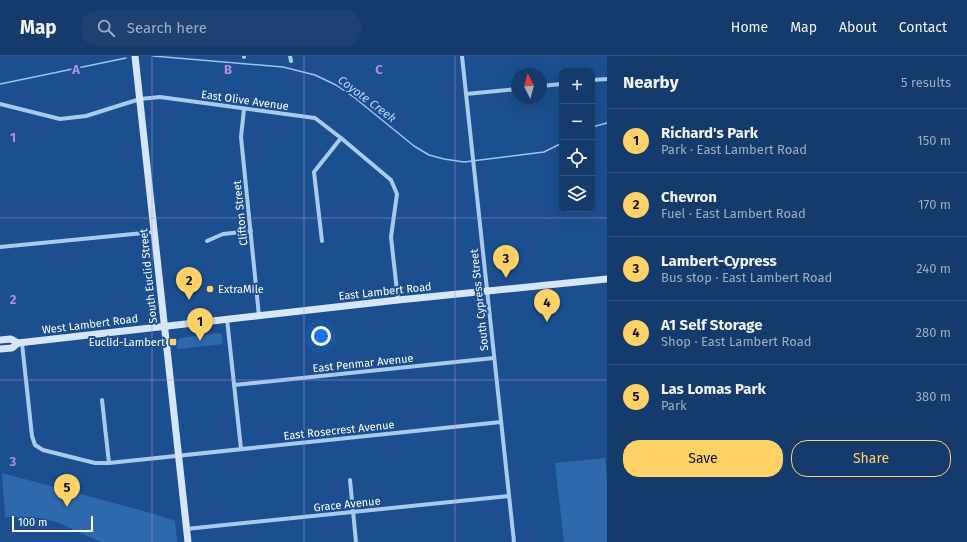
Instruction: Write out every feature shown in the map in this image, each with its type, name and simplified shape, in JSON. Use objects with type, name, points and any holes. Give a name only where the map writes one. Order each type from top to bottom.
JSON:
[{"type":"main road","name":"South Euclid Street","points":[[136,59],[188,542]]},
{"type":"main road","name":"East Lambert Road","points":[[165,327],[398,300],[607,279]]},
{"type":"main road","name":"West Lambert Road","points":[[0,349],[12,348],[20,343],[165,327]]},
{"type":"main road","name":"West Lambert Road","points":[[0,340],[11,339],[20,343]]},
{"type":"street","points":[[290,56],[291,61]]},
{"type":"street","name":"South Cypress Street","points":[[462,56],[514,542]]},
{"type":"street","points":[[595,80],[607,79]]},
{"type":"street","points":[[547,85],[559,84]]},
{"type":"street","points":[[466,94],[511,90]]},
{"type":"street","name":"East Olive Avenue","points":[[0,104],[60,119],[86,116],[140,99],[160,97],[315,118],[391,180],[397,194],[391,237],[398,300]]},
{"type":"street","name":"Clifton Street","points":[[244,109],[241,137],[259,316]]},
{"type":"street","points":[[322,241],[314,172],[341,138]]},
{"type":"street","points":[[207,241],[223,234],[251,231]]},
{"type":"street","points":[[0,248],[154,232]]},
{"type":"street","points":[[227,319],[241,449]]},
{"type":"street","name":"East Rosecrest Avenue","points":[[20,343],[32,436],[35,446],[43,450],[95,463],[179,456],[501,422]]},
{"type":"street","name":"East Penmar Avenue","points":[[234,385],[494,358]]},
{"type":"street","points":[[102,400],[109,463]]},
{"type":"street","points":[[350,480],[356,542]]},
{"type":"street","name":"Grace Avenue","points":[[186,530],[509,496]]},
{"type":"shaded area","points":[[218,333],[222,335],[223,344],[177,349],[177,342],[180,338]]},
{"type":"shaded area","points":[[605,458],[607,479],[607,542],[564,542],[555,463]]},
{"type":"shaded area","points":[[2,473],[151,513],[175,521],[177,542],[101,542],[59,523],[44,519],[30,517],[5,517]]},
{"type":"waterway","name":"Coyote Creek","points":[[153,56],[283,67],[315,75],[336,85],[355,98],[414,146],[429,155],[444,159],[464,162],[544,152],[559,144]]},
{"type":"waterway","name":"Coyote Creek","points":[[0,84],[126,58]]},
{"type":"waterway","name":"Coyote Creek","points":[[595,126],[607,123]]},
{"type":"place","name":"Lambert-Cypress","points":[[506,278]]},
{"type":"place","name":"ExtraMile","points":[[210,289]]},
{"type":"place","name":"Chevron","points":[[189,300]]},
{"type":"place","name":"A1 Self Storage","points":[[547,322]]},
{"type":"place","name":"Richard's Park","points":[[200,341]]},
{"type":"place","name":"Euclid-Lambert","points":[[173,342]]},
{"type":"place","name":"Las Lomas Park","points":[[67,507]]}]
